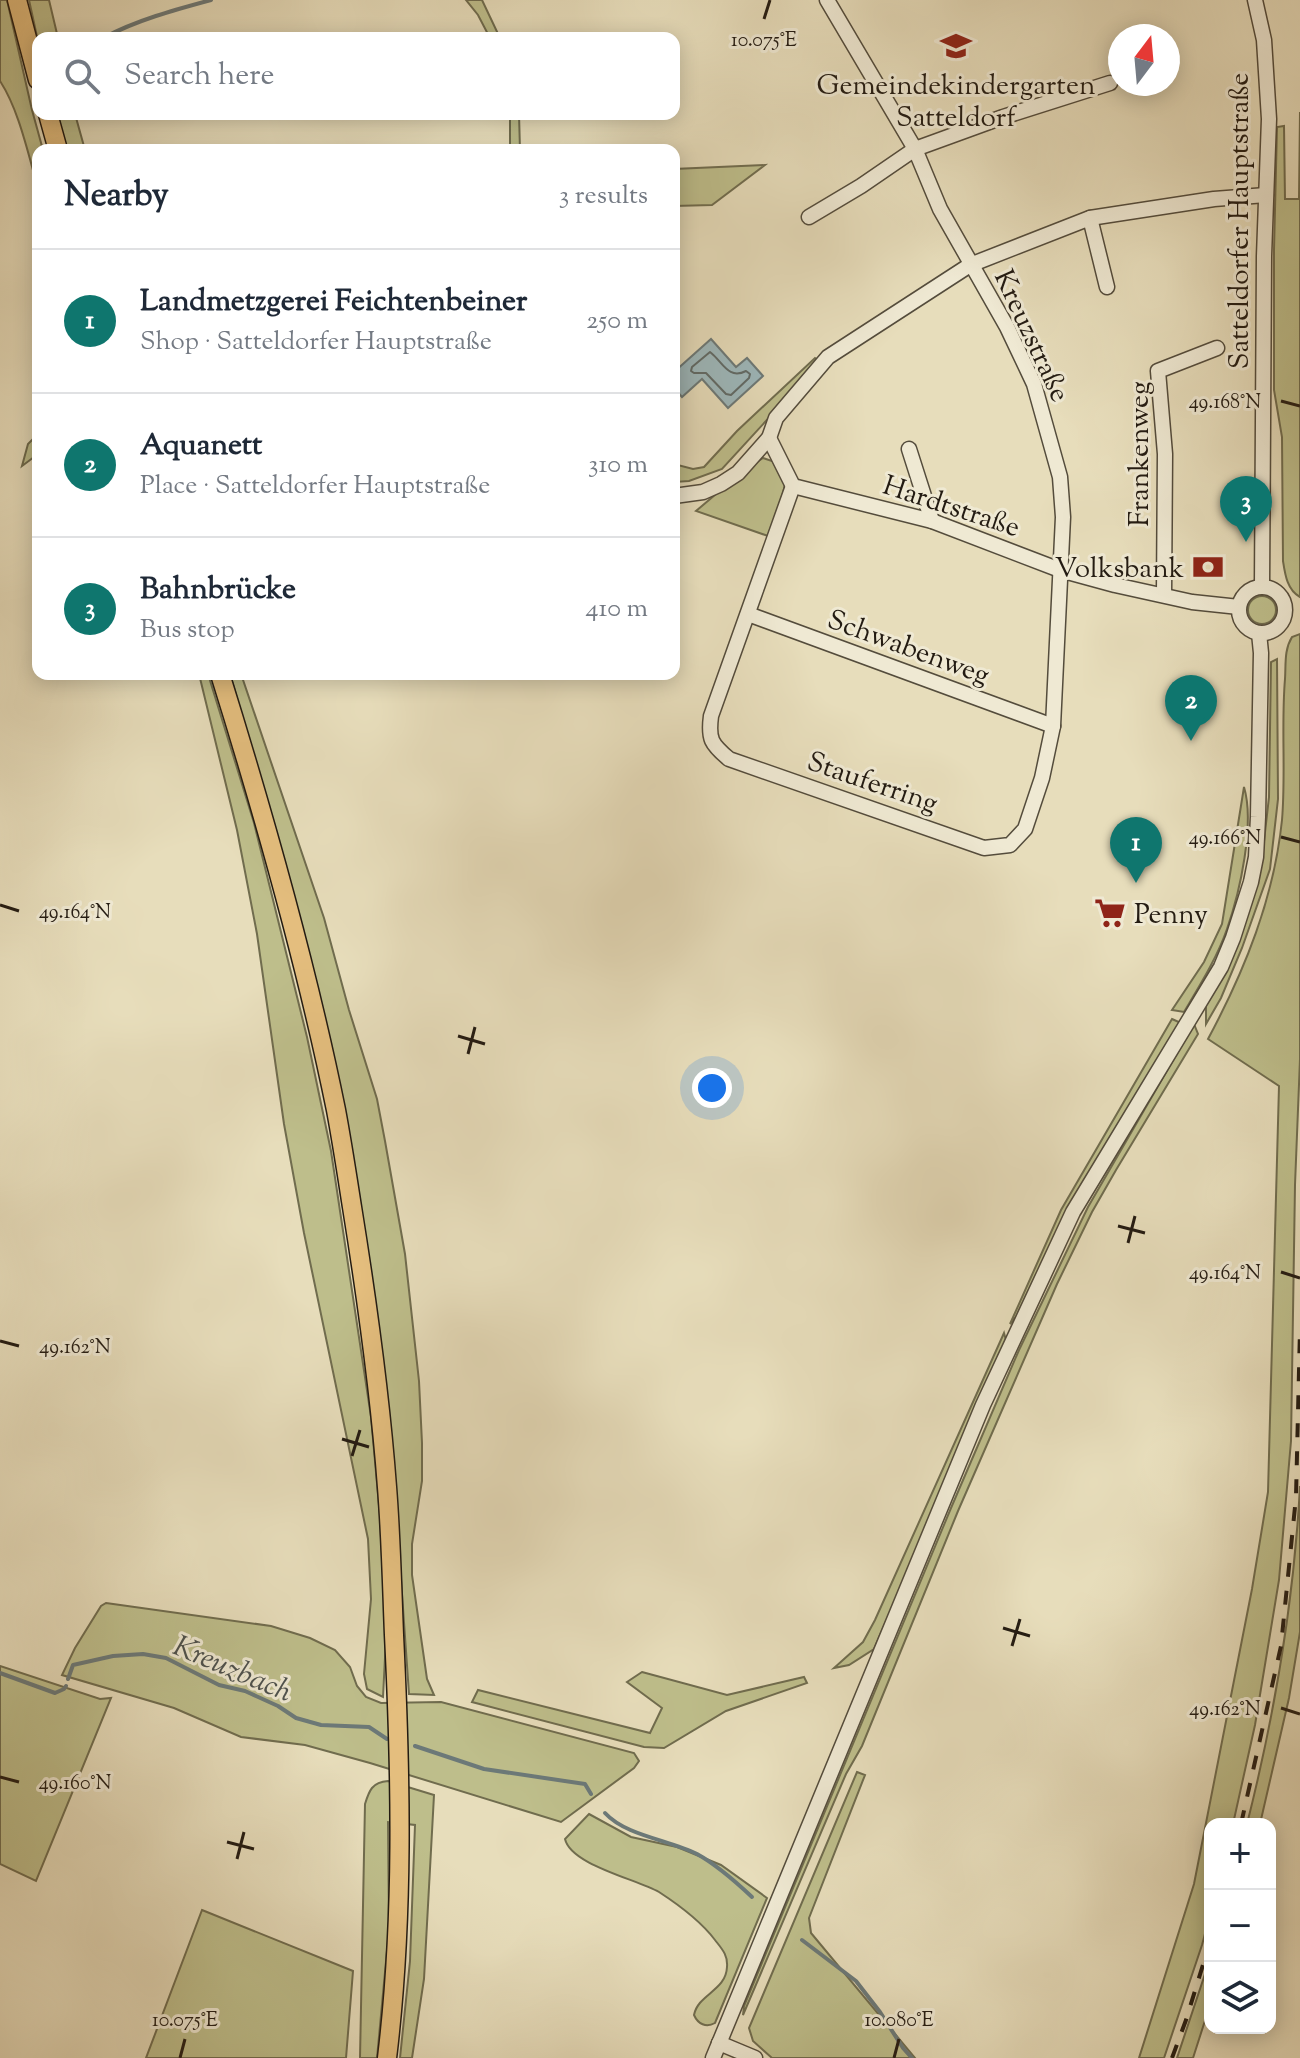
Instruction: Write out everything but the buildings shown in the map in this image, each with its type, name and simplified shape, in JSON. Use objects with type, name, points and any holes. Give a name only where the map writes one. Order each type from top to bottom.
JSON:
[{"type":"main road","points":[[17,0],[32,57]]},
{"type":"main road","points":[[50,120],[56,144]]},
{"type":"main road","points":[[222,680],[295,927],[336,1112],[367,1299],[387,1488],[396,1678],[400,1846],[395,1974],[387,2058]]},
{"type":"street","name":"Kreuzstraße","points":[[827,0],[915,149],[940,209],[1007,327],[1034,384],[1060,477],[1063,517],[1060,570]]},
{"type":"street","name":"Satteldorfer Hauptstraße","points":[[1255,0],[1264,40],[1269,119],[1264,256],[1262,587]]},
{"type":"street","points":[[809,217],[915,149],[1108,84]]},
{"type":"street","points":[[680,495],[703,492],[738,473],[769,438],[776,418],[825,360],[970,265],[1090,218],[1214,199],[1266,195]]},
{"type":"street","points":[[1090,218],[1107,287]]},
{"type":"street","name":"Frankenweg","points":[[1164,595],[1165,454],[1158,371],[1217,348]]},
{"type":"street","points":[[769,438],[793,486]]},
{"type":"street","points":[[909,449],[932,521]]},
{"type":"street","name":"Hardtstraße","points":[[793,486],[932,521],[1060,570],[1115,585],[1192,602],[1239,607]]},
{"type":"street","name":"Stauferring","points":[[793,486],[711,716],[709,732],[714,747],[729,759],[984,848],[1010,845],[1025,829],[1042,778],[1053,726],[1060,570]]},
{"type":"street","points":[[1262,587],[1281,597],[1284,613],[1274,630],[1259,633],[1242,622],[1239,607],[1248,591],[1262,587]]},
{"type":"street","points":[[1284,613],[1300,616]]},
{"type":"street","name":"Schwabenweg","points":[[748,614],[1053,726]]},
{"type":"street","points":[[713,2058],[983,1405],[1073,1212],[1221,967],[1233,938],[1256,857],[1259,633]]},
{"type":"street","points":[[719,2043],[755,2058]]},
{"type":"green space","points":[[0,0],[7,0],[32,120],[35,120],[41,144],[32,144],[32,167],[18,119],[0,81]]},
{"type":"green space","points":[[29,0],[49,0],[57,32],[36,32]]},
{"type":"green space","points":[[466,0],[482,0],[497,32],[487,32]]},
{"type":"green space","points":[[1300,112],[1300,597],[1289,586],[1283,561],[1282,437],[1274,390],[1274,250],[1277,127],[1284,126],[1285,199],[1299,199]]},
{"type":"green space","points":[[58,120],[77,120],[83,144],[64,144]]},
{"type":"green space","points":[[510,120],[519,120],[520,144],[510,144]]},
{"type":"green space","points":[[765,165],[712,205],[680,206],[680,169]]},
{"type":"green space","points":[[815,358],[820,362],[722,469],[680,482],[680,466],[693,469],[704,467],[737,431]]},
{"type":"green space","points":[[32,440],[32,458],[22,466]]},
{"type":"green space","points":[[763,458],[775,462],[786,480],[768,536],[696,511],[742,472]]},
{"type":"green space","points":[[1262,596],[1272,600],[1276,610],[1272,620],[1262,624],[1252,620],[1248,610],[1252,600]]},
{"type":"green space","points":[[1300,634],[1300,1059],[1291,1441],[1279,1580],[1255,1725],[1234,1818],[1207,1818],[1268,1492],[1279,1086],[1208,1039],[1256,933],[1278,849],[1283,802],[1286,657],[1292,637]]},
{"type":"green space","points":[[1277,659],[1278,799],[1270,869],[1242,948],[1221,998],[1206,1024],[1206,1003],[1262,859],[1269,797],[1271,662]]},
{"type":"green space","points":[[200,680],[210,680],[254,823],[307,1037],[331,1151],[371,1417],[386,1638],[383,1697],[367,1689],[364,1674],[371,1599],[368,1539],[304,1233],[284,1124],[257,934],[237,830]]},
{"type":"green space","points":[[232,680],[243,680],[324,918],[377,1099],[405,1254],[419,1381],[422,1481],[412,1544],[412,1575],[427,1679],[434,1695],[409,1694],[392,1450],[277,836]]},
{"type":"green space","points":[[1244,787],[1247,838],[1232,914],[1213,961],[1184,1012],[1172,1010],[1204,962],[1222,924]]},
{"type":"green space","points":[[1172,1019],[1181,1023],[1010,1324],[1061,1210]]},
{"type":"green space","points":[[1194,1024],[1198,1034],[1092,1212],[1057,1284],[958,1511],[862,1746],[846,1774],[743,2015],[744,2006],[1019,1350],[1088,1207]]},
{"type":"green space","points":[[1004,1333],[1007,1344],[874,1649],[849,1665],[834,1668],[863,1642],[875,1620]]},
{"type":"green space","points":[[1300,1486],[1300,1632],[1289,1698],[1261,1818],[1248,1818],[1282,1656]]},
{"type":"green space","points":[[106,1603],[271,1626],[310,1638],[335,1650],[350,1667],[357,1686],[366,1697],[381,1703],[441,1702],[634,1753],[639,1761],[634,1768],[561,1822],[305,1745],[241,1737],[174,1708],[62,1675],[75,1648],[101,1606]]},
{"type":"green space","points":[[0,1666],[100,1699],[111,1698],[36,1881],[0,1864]]},
{"type":"green space","points":[[642,1672],[727,1695],[804,1677],[807,1683],[726,1711],[664,1748],[644,1747],[472,1702],[478,1690],[650,1733],[662,1708],[627,1682]]},
{"type":"green space","points":[[857,1772],[865,1775],[809,1918],[811,1933],[915,2058],[772,2058],[753,2041],[749,2028]]},
{"type":"green space","points":[[388,1781],[434,1795],[424,1979],[412,2058],[400,2058],[410,1961],[415,1825],[388,1822],[389,1929],[377,2058],[360,2058],[365,1804],[372,1788]]},
{"type":"green space","points":[[589,1814],[631,1837],[677,1847],[721,1865],[767,1898],[715,2023],[703,2024],[694,2015],[701,2002],[722,1982],[727,1963],[724,1952],[703,1926],[667,1897],[591,1864],[570,1848],[565,1839]]},
{"type":"green space","points":[[1204,1833],[1202,1945],[1164,2058],[1139,2058],[1194,1884]]},
{"type":"green space","points":[[202,1910],[353,1971],[346,2058],[146,2058]]},
{"type":"green space","points":[[1204,1977],[1204,2024],[1193,2058],[1177,2058]]},
{"type":"water","points":[[711,339],[736,367],[747,358],[763,376],[728,408],[702,379],[682,397],[680,367]]},
{"type":"waterway","points":[[116,32],[211,0]]},
{"type":"waterway","name":"Kreuzbach","points":[[68,1679],[73,1665],[113,1656],[143,1654],[166,1658],[219,1685],[245,1691],[278,1706],[296,1718],[321,1725],[369,1727],[387,1739]]},
{"type":"waterway","name":"Kreuzbach","points":[[0,1673],[55,1693],[66,1686]]},
{"type":"waterway","name":"Kreuzbach","points":[[415,1746],[484,1769],[585,1784],[591,1794]]},
{"type":"waterway","name":"Kreuzbach","points":[[605,1813],[624,1827],[697,1854],[752,1897]]},
{"type":"waterway","name":"Kreuzbach","points":[[802,1940],[856,1981],[912,2058]]},
{"type":"railway","points":[[1242,1818],[1281,1646],[1296,1497],[1300,1329]]},
{"type":"railway","points":[[1172,2058],[1204,1962]]},
{"type":"place","name":"Gemeindekindergarten Satteldorf","points":[[956,46]]},
{"type":"place","name":"Bahnbrücke","points":[[1246,542]]},
{"type":"place","name":"Volksbank","points":[[1208,567]]},
{"type":"place","name":"Aquanett","points":[[1191,741]]},
{"type":"place","name":"Landmetzgerei Feichtenbeiner","points":[[1136,883]]},
{"type":"place","name":"Penny","points":[[1110,913]]}]
